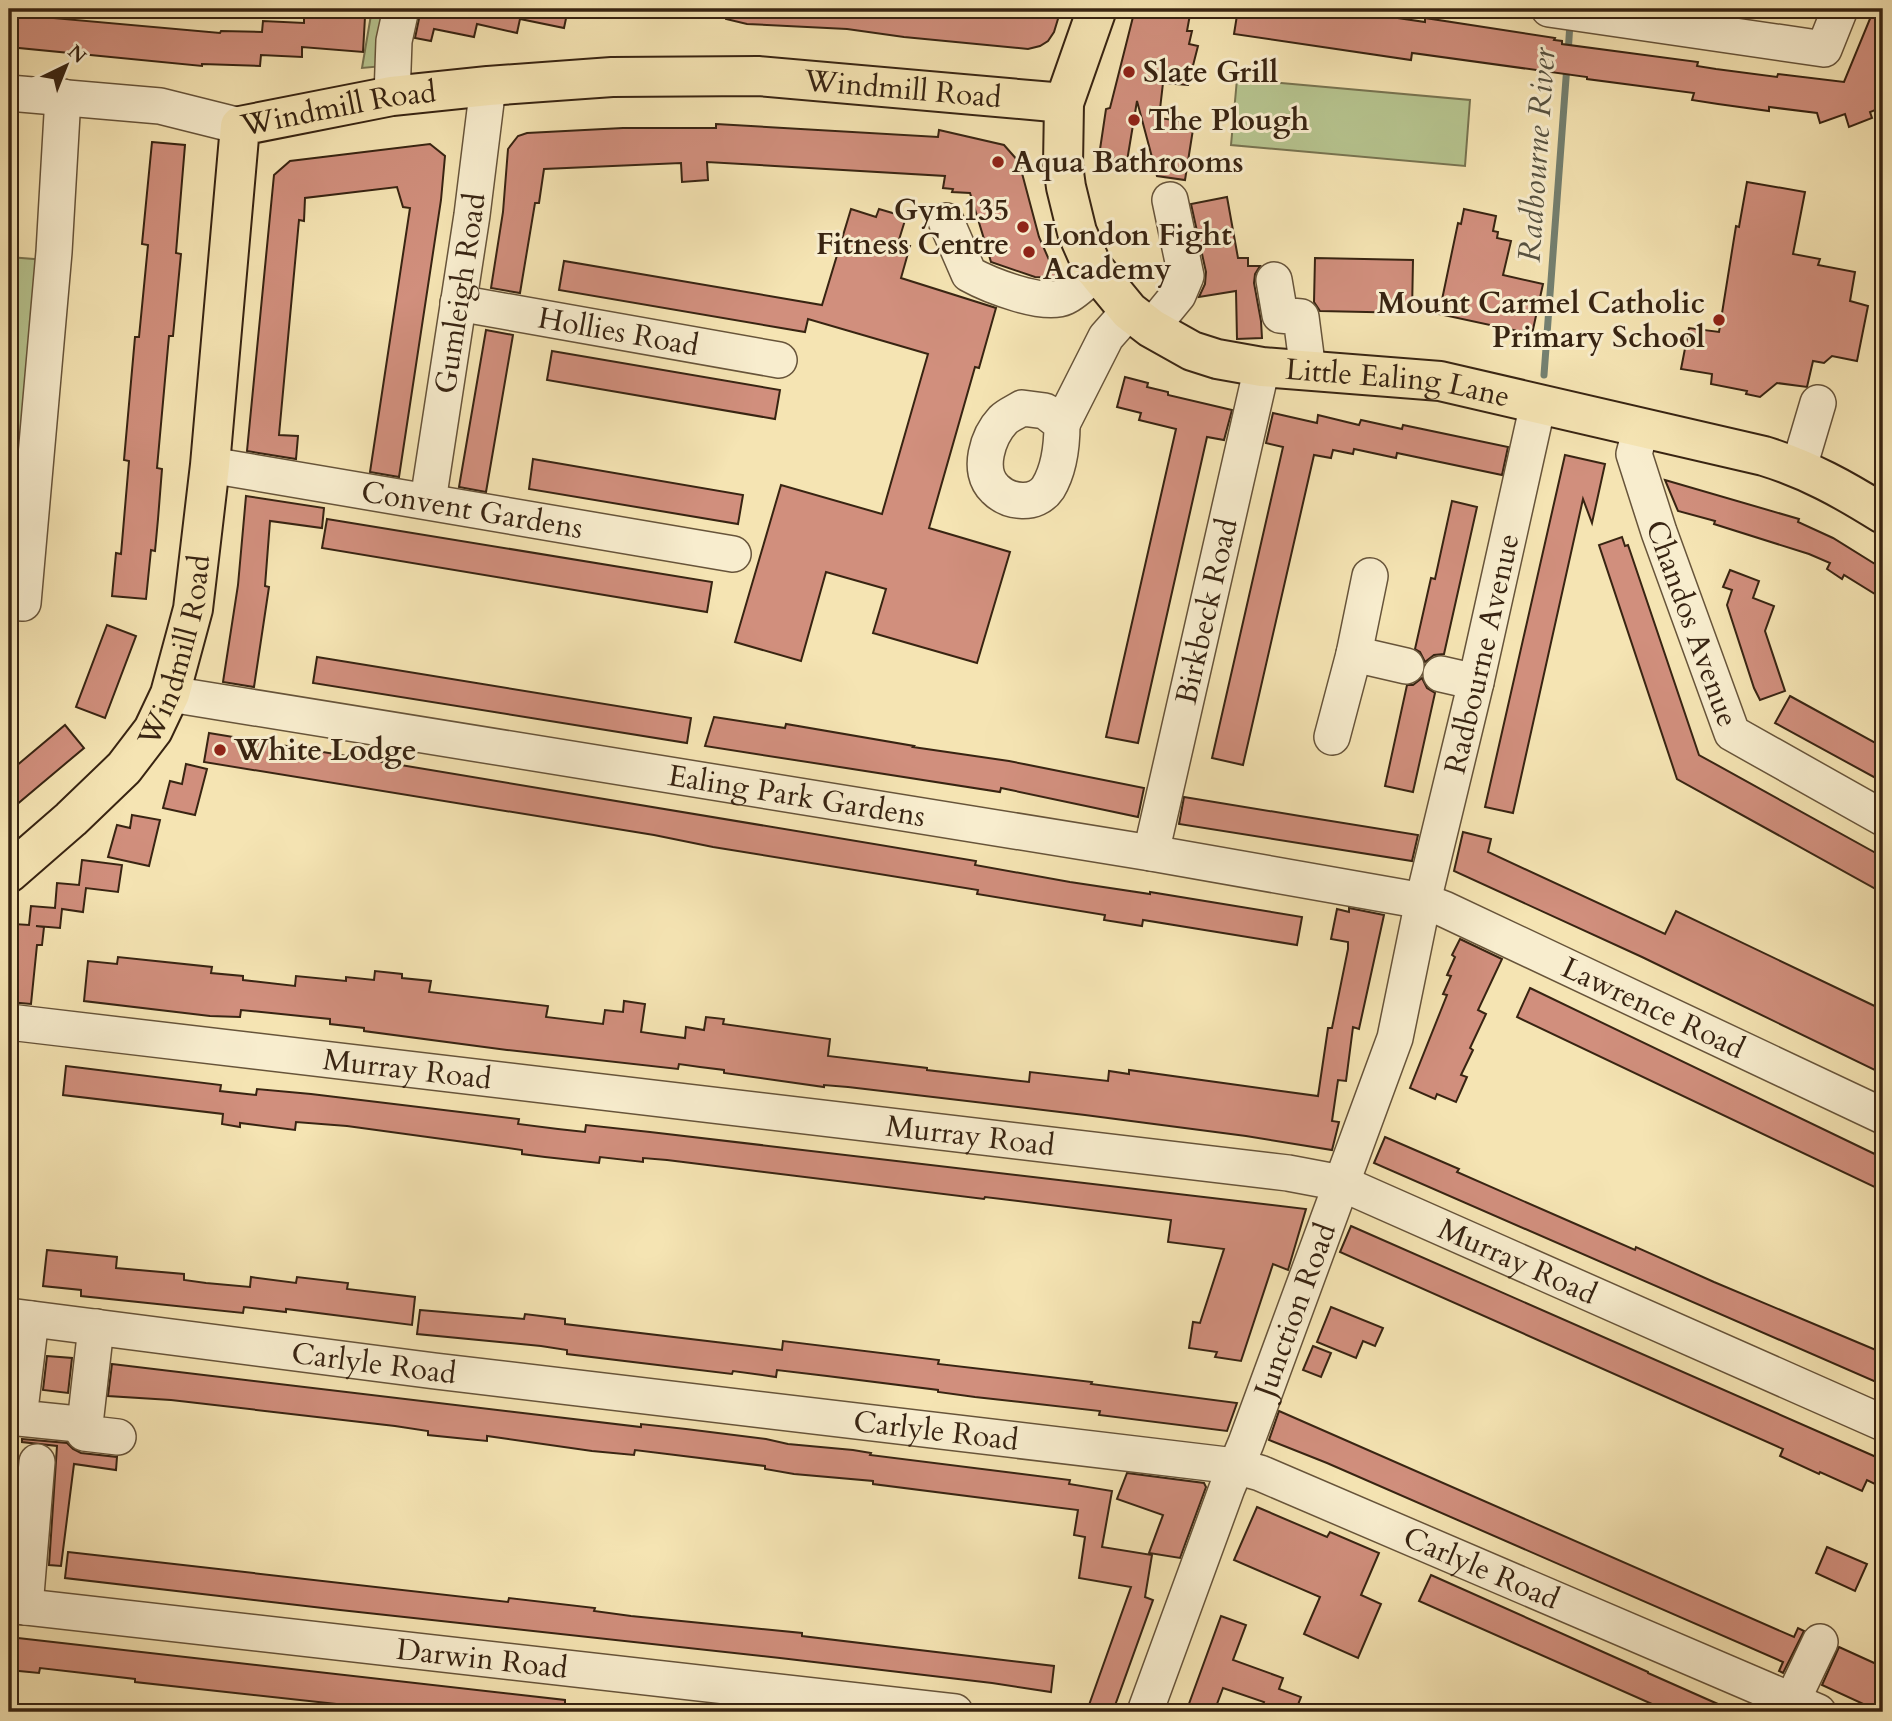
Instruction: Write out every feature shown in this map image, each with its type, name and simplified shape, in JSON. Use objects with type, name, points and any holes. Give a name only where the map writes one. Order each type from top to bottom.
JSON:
[{"type":"main road","name":"Little Ealing Lane","points":[[1097,9],[1064,103],[1063,165],[1069,204],[1077,232],[1096,272],[1140,320],[1192,351],[1217,359],[1262,368],[1440,381],[1764,456],[1799,467],[1850,493],[1883,514]]},
{"type":"main road","name":"Windmill Road","points":[[13,858],[71,820],[124,768],[153,730],[170,694],[193,609],[210,465],[240,126],[392,96],[612,77],[758,76],[1064,103]]},
{"type":"street","points":[[392,96],[394,41],[401,9]]},
{"type":"street","points":[[1549,9],[1824,49],[1840,9]]},
{"type":"street","name":"Gumleigh Road","points":[[428,501],[488,86]]},
{"type":"street","points":[[9,93],[160,106],[240,126]]},
{"type":"street","points":[[9,602],[23,603],[53,265],[63,97]]},
{"type":"street","points":[[1062,424],[1106,337],[1140,320],[1178,295],[1185,276],[1170,200]]},
{"type":"street","points":[[946,221],[969,274],[1023,295],[1048,300],[1068,296],[1096,272]]},
{"type":"street","points":[[1274,280],[1280,315],[1301,317],[1308,371]]},
{"type":"street","name":"Hollies Road","points":[[458,303],[779,360]]},
{"type":"street","name":"Birkbeck Road","points":[[1151,853],[1262,368]]},
{"type":"street","points":[[1799,467],[1818,403]]},
{"type":"street","name":"Radbourne Avenue","points":[[1423,901],[1538,404]]},
{"type":"street","name":"Chandos Avenue","points":[[1641,428],[1634,454],[1659,532],[1732,733],[1883,818]]},
{"type":"street","name":"Convent Gardens","points":[[210,465],[733,554]]},
{"type":"street","points":[[1332,737],[1354,654],[1370,576]]},
{"type":"street","points":[[1354,654],[1406,666]]},
{"type":"street","points":[[1441,674],[1476,681]]},
{"type":"street","name":"Ealing Park Gardens","points":[[170,694],[1151,853],[1423,901]]},
{"type":"street","name":"Lawrence Road","points":[[1423,901],[1883,1116]]},
{"type":"street","name":"Junction Road","points":[[1145,1712],[1395,1038],[1423,901]]},
{"type":"street","name":"Murray Road","points":[[9,1022],[1288,1173],[1341,1183],[1883,1423]]},
{"type":"street","points":[[20,1318],[19,1418],[78,1424]]},
{"type":"street","name":"Carlyle Road","points":[[20,1318],[435,1371],[1236,1466],[1260,1473],[1805,1706]]},
{"type":"street","points":[[96,1327],[84,1433],[118,1437]]},
{"type":"street","points":[[17,1606],[37,1461]]},
{"type":"street","name":"Darwin Road","points":[[17,1606],[955,1712]]},
{"type":"street","points":[[1805,1706],[1819,1642]]},
{"type":"green space","points":[[372,9],[414,9],[405,64],[362,68]]},
{"type":"green space","points":[[1237,79],[1470,100],[1465,166],[1231,145]]},
{"type":"green space","points":[[9,257],[46,260],[9,586]]},
{"type":"building","points":[[421,9],[568,9],[564,28],[520,19],[517,33],[477,24],[474,37],[434,29],[431,41],[415,38]]},
{"type":"building","points":[[726,9],[1061,9],[1054,32],[1048,41],[1028,49],[847,29],[747,24],[726,19]]},
{"type":"building","points":[[1135,9],[1191,9],[1187,31],[1192,31],[1189,44],[1198,46],[1188,85],[1163,83],[1159,118],[1194,123],[1185,180],[1157,176],[1137,101],[1127,161],[1099,156],[1106,109],[1110,108]]},
{"type":"building","points":[[1238,9],[1337,9],[1425,22],[1425,18],[1555,38],[1554,40],[1562,41],[1562,44],[1698,62],[1697,66],[1716,69],[1844,82],[1874,9],[1883,9],[1883,78],[1878,91],[1883,107],[1870,112],[1872,118],[1849,127],[1845,114],[1820,123],[1817,113],[1769,107],[1769,111],[1692,100],[1694,93],[1412,53],[1411,60],[1234,34]]},
{"type":"building","points":[[304,13],[365,17],[363,52],[302,47],[302,57],[261,55],[260,66],[202,66],[9,47],[9,14],[220,33],[262,32],[263,21],[304,23]]},
{"type":"building","points":[[716,124],[938,137],[939,130],[1004,145],[1019,162],[1039,237],[1057,278],[1035,277],[991,262],[970,193],[952,192],[953,189],[943,188],[945,176],[707,162],[708,180],[682,182],[681,163],[544,169],[539,203],[535,203],[520,293],[491,288],[503,212],[508,149],[518,136],[527,133],[623,128],[716,128]]},
{"type":"building","points":[[152,142],[185,145],[176,253],[181,254],[173,336],[169,336],[157,468],[162,469],[155,551],[151,550],[146,599],[112,596],[116,553],[121,554],[129,461],[124,460],[135,337],[139,337],[148,245],[142,244]]},
{"type":"building","points":[[430,144],[445,156],[441,200],[399,477],[370,472],[410,208],[403,207],[397,187],[305,198],[304,221],[299,220],[279,435],[298,436],[296,459],[247,451],[274,175],[290,161]]},
{"type":"building","points":[[1747,182],[1805,192],[1793,254],[1820,259],[1818,265],[1855,272],[1850,301],[1868,306],[1857,361],[1832,356],[1824,363],[1813,361],[1807,387],[1777,383],[1760,397],[1746,394],[1747,391],[1711,384],[1712,374],[1681,369],[1689,328],[1719,332],[1736,226],[1739,227]]},
{"type":"building","points":[[1227,197],[1238,258],[1248,258],[1248,266],[1260,266],[1254,283],[1262,338],[1237,339],[1236,291],[1199,297],[1205,284],[1206,272],[1191,204]]},
{"type":"building","points":[[851,209],[876,217],[879,209],[906,217],[898,243],[910,246],[901,278],[996,308],[979,368],[975,367],[929,528],[1010,552],[977,663],[873,633],[886,589],[826,572],[801,661],[735,642],[781,485],[882,514],[928,354],[808,319],[805,332],[559,290],[564,261],[822,305]]},
{"type":"building","points":[[1464,209],[1496,216],[1493,231],[1498,232],[1497,238],[1511,241],[1503,275],[1543,284],[1532,334],[1439,314],[1458,223],[1461,224]]},
{"type":"building","points":[[1315,258],[1413,260],[1412,313],[1320,311],[1314,302]]},
{"type":"building","points":[[486,330],[513,335],[486,492],[459,487]]},
{"type":"building","points":[[552,351],[780,390],[775,419],[547,380]]},
{"type":"building","points":[[1125,377],[1148,383],[1147,387],[1168,392],[1168,395],[1232,410],[1224,440],[1207,437],[1138,743],[1106,737],[1176,429],[1139,420],[1141,413],[1117,407]]},
{"type":"building","points":[[1273,413],[1317,423],[1318,415],[1359,425],[1361,420],[1402,429],[1403,425],[1508,447],[1502,475],[1397,453],[1396,458],[1354,449],[1353,454],[1333,450],[1331,458],[1314,455],[1243,765],[1212,758],[1283,447],[1266,443]]},
{"type":"building","points":[[1565,455],[1605,464],[1592,523],[1583,499],[1513,813],[1485,807]]},
{"type":"building","points":[[533,459],[743,495],[738,524],[529,489]]},
{"type":"building","points":[[1665,480],[1799,519],[1798,522],[1833,538],[1883,569],[1883,599],[1844,575],[1842,579],[1827,569],[1830,563],[1714,524],[1715,521],[1678,511]]},
{"type":"building","points":[[246,496],[324,508],[322,528],[270,521],[265,586],[269,587],[254,687],[223,682],[238,585]]},
{"type":"building","points":[[1452,501],[1477,507],[1444,654],[1434,655],[1425,662],[1420,652],[1415,649],[1431,578],[1435,579]]},
{"type":"building","points":[[327,519],[712,582],[707,612],[322,548]]},
{"type":"building","points":[[1622,537],[1625,546],[1628,545],[1699,755],[1883,857],[1883,893],[1677,779],[1599,545]]},
{"type":"building","points":[[1730,570],[1759,581],[1753,598],[1774,606],[1765,631],[1785,691],[1760,700],[1727,605],[1732,590],[1723,587]]},
{"type":"building","points":[[107,625],[136,636],[105,718],[76,707]]},
{"type":"building","points":[[317,657],[691,718],[687,743],[313,683]]},
{"type":"building","points":[[1422,678],[1427,688],[1435,693],[1413,792],[1385,786],[1407,685],[1413,685]]},
{"type":"building","points":[[1790,696],[1883,747],[1883,782],[1775,723]]},
{"type":"building","points":[[714,717],[785,728],[786,724],[1009,761],[1144,788],[1138,817],[1001,788],[1000,792],[705,746]]},
{"type":"building","points":[[65,725],[84,748],[9,811],[9,772]]},
{"type":"building","points":[[209,733],[976,861],[975,865],[1070,882],[1302,917],[1297,945],[1143,920],[1142,926],[1104,920],[1105,915],[977,894],[978,890],[204,762]]},
{"type":"building","points":[[186,764],[207,769],[195,815],[163,808],[170,781],[182,784]]},
{"type":"building","points":[[1184,797],[1418,835],[1412,861],[1179,824]]},
{"type":"building","points":[[132,815],[160,820],[149,866],[108,857],[117,825],[130,828]]},
{"type":"building","points":[[1463,832],[1491,839],[1488,852],[1665,934],[1676,911],[1883,1010],[1883,1074],[1642,957],[1454,871]]},
{"type":"building","points":[[82,860],[122,865],[118,892],[86,888],[83,912],[62,909],[60,928],[36,926],[44,927],[42,945],[37,945],[31,1004],[9,1002],[9,942],[12,942],[14,924],[29,925],[31,906],[55,908],[57,883],[79,885]]},
{"type":"building","points":[[1349,908],[1384,915],[1359,1029],[1353,1027],[1346,1081],[1338,1080],[1332,1121],[1339,1122],[1332,1150],[1085,1115],[848,1087],[824,1087],[679,1064],[678,1069],[507,1050],[364,1031],[364,1028],[330,1024],[330,1019],[241,1010],[240,1017],[210,1016],[84,1001],[88,961],[117,964],[118,957],[212,967],[211,973],[295,986],[296,976],[346,981],[346,977],[374,980],[375,971],[402,974],[402,978],[431,981],[429,992],[548,1006],[546,1017],[603,1024],[605,1010],[623,1012],[624,1001],[645,1004],[641,1032],[662,1035],[685,1038],[686,1027],[704,1030],[706,1017],[724,1019],[723,1024],[830,1039],[828,1056],[927,1070],[1029,1082],[1030,1072],[1108,1081],[1109,1071],[1129,1074],[1129,1070],[1318,1096],[1328,1028],[1332,1028],[1348,949],[1348,942],[1331,939],[1337,909],[1349,912]]},
{"type":"building","points":[[1460,939],[1502,959],[1478,1010],[1486,1014],[1470,1048],[1473,1050],[1461,1075],[1467,1077],[1456,1102],[1437,1094],[1435,1099],[1410,1088],[1447,995],[1443,994],[1451,976],[1447,975]]},
{"type":"building","points":[[1530,988],[1883,1158],[1883,1191],[1517,1017]]},
{"type":"building","points":[[66,1066],[221,1085],[220,1091],[256,1095],[257,1089],[311,1094],[519,1119],[518,1124],[558,1129],[585,1132],[586,1125],[1306,1209],[1288,1270],[1273,1264],[1241,1361],[1215,1357],[1217,1352],[1189,1348],[1193,1322],[1200,1323],[1224,1249],[1168,1242],[1171,1220],[667,1160],[643,1158],[643,1162],[600,1157],[599,1163],[545,1157],[522,1154],[522,1150],[347,1126],[296,1122],[295,1130],[240,1123],[240,1127],[222,1124],[223,1114],[63,1095]]},
{"type":"building","points":[[1385,1137],[1459,1169],[1457,1172],[1635,1250],[1636,1247],[1883,1353],[1883,1385],[1374,1163]]},
{"type":"building","points":[[1351,1226],[1883,1460],[1883,1488],[1867,1480],[1862,1491],[1820,1472],[1819,1474],[1780,1456],[1783,1449],[1340,1252]]},
{"type":"building","points":[[47,1250],[117,1257],[116,1268],[184,1274],[184,1280],[206,1283],[250,1287],[251,1277],[296,1283],[297,1277],[348,1283],[347,1289],[415,1297],[412,1325],[286,1309],[286,1312],[244,1307],[243,1313],[81,1296],[81,1290],[43,1286]]},
{"type":"building","points":[[1331,1307],[1383,1328],[1375,1346],[1363,1341],[1356,1358],[1317,1342]]},
{"type":"building","points":[[420,1310],[524,1319],[525,1314],[565,1319],[565,1324],[782,1350],[783,1341],[939,1360],[938,1364],[1237,1403],[1227,1431],[1099,1415],[1100,1411],[777,1370],[776,1377],[733,1371],[732,1374],[567,1354],[567,1350],[541,1346],[417,1334]]},
{"type":"building","points":[[1313,1346],[1331,1353],[1321,1377],[1303,1370]]},
{"type":"building","points":[[47,1356],[72,1358],[68,1393],[43,1390]]},
{"type":"building","points":[[112,1364],[641,1427],[641,1424],[686,1429],[1070,1480],[1069,1484],[1112,1491],[1102,1547],[1152,1555],[1145,1597],[1153,1600],[1113,1711],[1089,1705],[1131,1587],[1079,1578],[1085,1537],[1074,1535],[1078,1510],[873,1484],[873,1481],[794,1474],[765,1469],[765,1466],[635,1450],[634,1455],[487,1436],[487,1441],[457,1438],[428,1435],[428,1431],[395,1426],[171,1400],[108,1396]]},
{"type":"building","points":[[1279,1411],[1794,1637],[1798,1628],[1804,1631],[1783,1673],[1779,1671],[1783,1662],[1269,1440]]},
{"type":"building","points":[[22,1439],[67,1443],[81,1453],[117,1457],[116,1470],[74,1464],[61,1566],[49,1565],[57,1446],[22,1442]]},
{"type":"building","points":[[1127,1473],[1204,1483],[1206,1487],[1180,1558],[1149,1553],[1163,1515],[1117,1499]]},
{"type":"building","points":[[1257,1507],[1327,1537],[1330,1532],[1379,1553],[1361,1595],[1381,1604],[1358,1658],[1304,1634],[1320,1597],[1234,1560]]},
{"type":"building","points":[[1827,1547],[1867,1564],[1855,1591],[1816,1573]]},
{"type":"building","points":[[68,1552],[508,1602],[509,1598],[595,1608],[594,1611],[631,1616],[802,1633],[802,1636],[1054,1666],[1051,1692],[780,1658],[65,1578]]},
{"type":"building","points":[[1431,1575],[1736,1712],[1670,1712],[1419,1601]]},
{"type":"building","points":[[1221,1616],[1246,1625],[1233,1660],[1283,1678],[1279,1689],[1301,1697],[1295,1712],[1260,1712],[1264,1702],[1223,1688],[1214,1712],[1186,1712]]},
{"type":"building","points":[[9,1637],[565,1700],[565,1712],[410,1712],[135,1682],[135,1679],[40,1668],[39,1673],[9,1670]]},
{"type":"building","points":[[1839,1647],[1883,1667],[1883,1706],[1874,1709],[1822,1685]]},
{"type":"waterway","name":"Radbourne River","points":[[1568,54],[1570,23]]},
{"type":"waterway","name":"Radbourne River","points":[[1544,375],[1567,65]]},
{"type":"place","name":"Slate Grill","points":[[1129,72]]},
{"type":"place","name":"The Plough","points":[[1134,120]]},
{"type":"place","name":"Aqua Bathrooms","points":[[998,162]]},
{"type":"place","name":"Gym135 Fitness Centre","points":[[1023,227]]},
{"type":"place","name":"London Fight Academy","points":[[1029,252]]},
{"type":"place","name":"Mount Carmel Catholic Primary School","points":[[1719,320]]},
{"type":"place","name":"White Lodge","points":[[220,750]]}]
